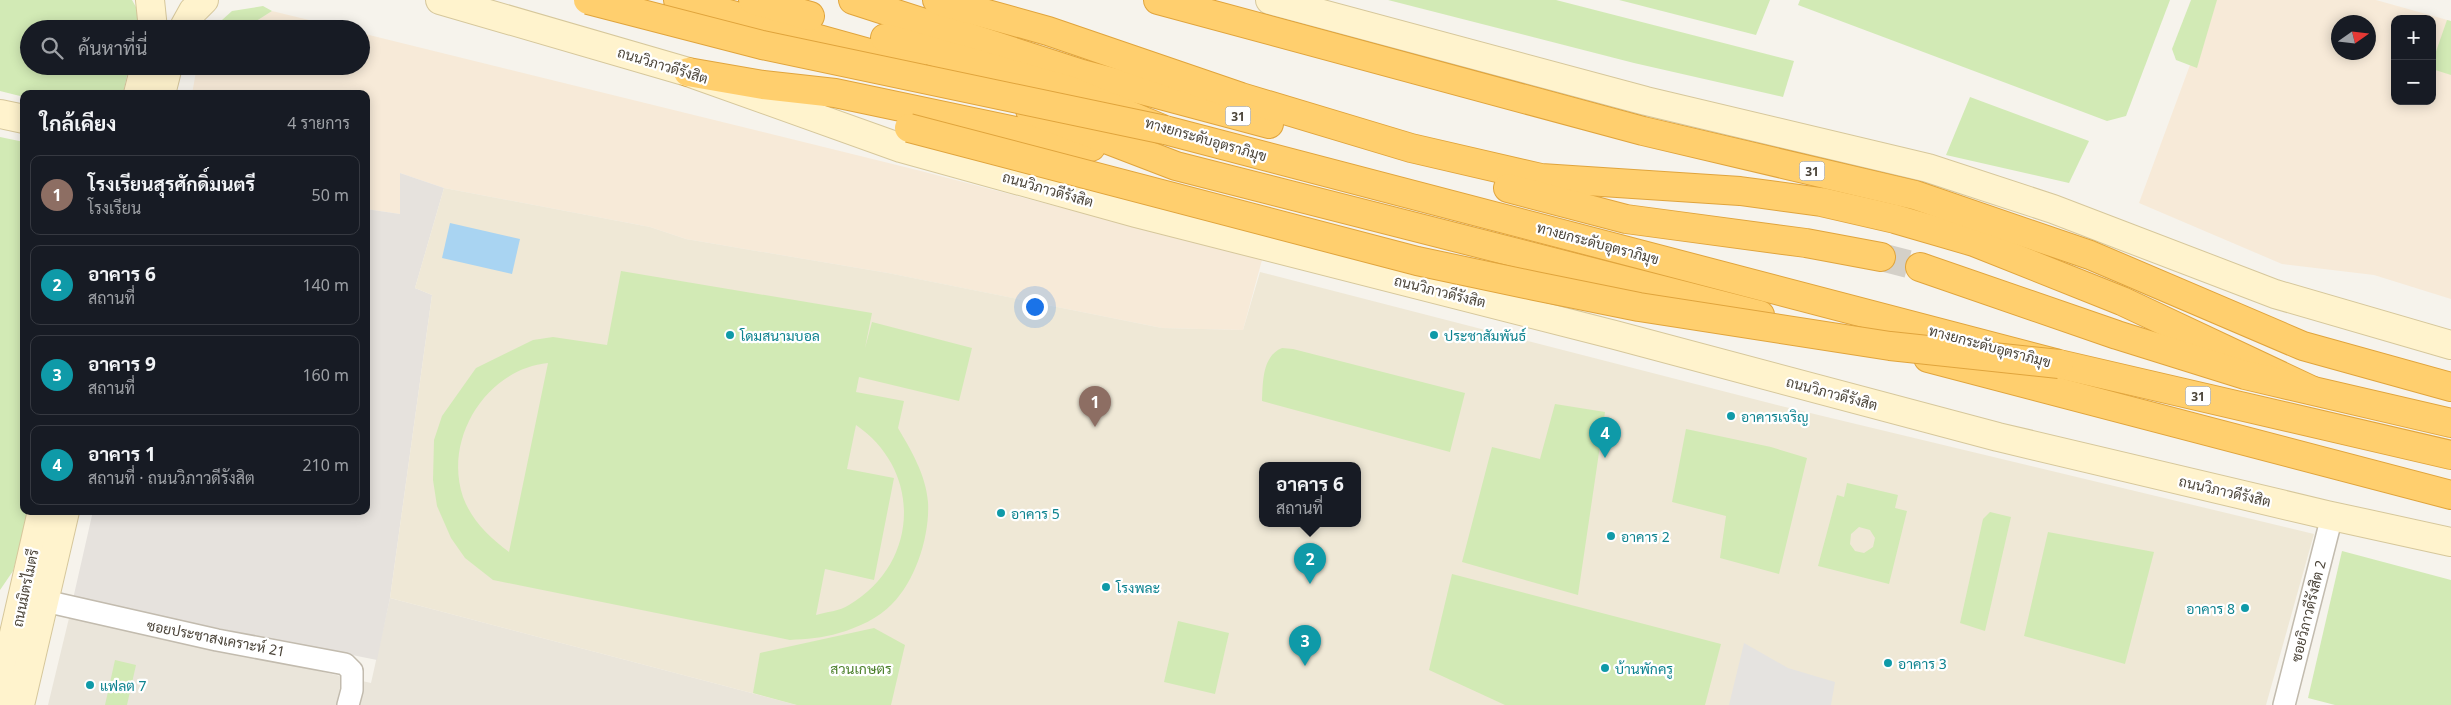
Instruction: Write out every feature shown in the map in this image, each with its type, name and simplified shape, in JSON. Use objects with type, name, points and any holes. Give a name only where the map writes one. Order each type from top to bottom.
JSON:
[{"type":"highway","points":[[588,0],[762,45],[1165,130]]},
{"type":"highway","name":"31","points":[[678,0],[919,68],[1176,166],[2451,495]]},
{"type":"highway","name":"ทางยกระดับอุตราภิมุข","points":[[754,0],[1071,91],[1165,130],[2059,364],[2451,455]]},
{"type":"highway","name":"31","points":[[853,0],[1082,74],[1626,219],[1806,243],[1881,257]]},
{"type":"highway","points":[[938,0],[1048,31],[1242,97],[1411,148],[1532,176],[1740,191],[1821,202],[1895,219],[1974,242],[2122,301],[2311,390]]},
{"type":"highway","name":"31","points":[[1158,0],[1643,131],[1915,195],[2090,255],[2303,346],[2451,387]]},
{"type":"highway","points":[[688,72],[762,85],[834,93],[1176,166]]},
{"type":"highway","points":[[762,85],[909,128],[1417,261],[1639,307],[1890,346],[2059,364]]},
{"type":"highway","points":[[1920,267],[2192,359],[2245,374],[2451,423]]},
{"type":"highway","points":[[2416,486],[2451,501]]},
{"type":"main road","points":[[150,0],[151,20]]},
{"type":"main road","points":[[188,20],[193,11],[204,0]]},
{"type":"main road","name":"ถนนวิภาวดีรังสิต","points":[[440,0],[688,72],[901,148],[1136,213],[1586,328],[1989,435],[2332,516],[2451,542]]},
{"type":"main road","name":"31","points":[[1270,0],[1646,101],[1928,168],[2053,209],[2275,294],[2451,345]]},
{"type":"main road","points":[[139,90],[143,75]]},
{"type":"main road","points":[[162,90],[166,75]]},
{"type":"main road","points":[[0,114],[20,118]]},
{"type":"main road","name":"ถนนมิตรไมตรี","points":[[0,695],[34,599],[42,515]]},
{"type":"main road","points":[[20,705],[34,599],[64,515]]},
{"type":"street","name":"ซอยวิภาวดีรังสิต 2","points":[[2284,705],[2332,516]]},
{"type":"street","name":"ซอยประชาสงเคราะห์ 21","points":[[34,599],[217,640],[345,664],[352,671],[352,690],[348,705]]},
{"type":"shaded area","points":[[2214,0],[2376,0],[2430,15],[2391,15],[2391,105],[2436,105],[2436,17],[2451,21],[2451,299],[2374,275],[2282,264],[2139,203]]},
{"type":"shaded area","points":[[272,11],[309,20],[258,20]]},
{"type":"shaded area","points":[[370,35],[921,171],[1262,260],[1243,330],[1162,328],[888,273],[686,239],[650,227],[444,188],[400,173],[400,214],[370,210],[370,90],[193,90],[195,75],[370,75]]},
{"type":"shaded area","points":[[400,173],[444,188],[415,288],[432,295],[390,598],[377,660],[73,599],[92,515],[370,515],[370,210],[400,214]]},
{"type":"shaded area","points":[[444,188],[650,227],[686,239],[888,273],[1162,328],[1243,330],[1260,272],[1781,406],[2314,534],[2266,705],[797,705],[390,598],[432,295],[415,288]]},
{"type":"shaded area","points":[[390,598],[797,705],[48,705],[70,614],[371,683]]},
{"type":"shaded area","points":[[1744,643],[1788,668],[1835,682],[1831,705],[1729,705]]},
{"type":"green space","points":[[0,0],[132,0],[141,16],[140,20],[20,20],[20,75],[127,75],[124,90],[20,90],[20,96],[0,91]]},
{"type":"green space","points":[[1388,0],[1556,0],[1794,61],[1783,97],[1634,63]]},
{"type":"green space","points":[[1619,0],[1770,0],[1756,35]]},
{"type":"green space","points":[[1800,0],[2170,0],[2126,116],[2107,121],[1798,5]]},
{"type":"green space","points":[[2191,0],[2217,0],[2197,68],[2176,60],[2172,49]]},
{"type":"green space","points":[[263,6],[272,11],[258,20],[222,20],[232,11]]},
{"type":"green space","points":[[2447,20],[2451,21],[2451,75],[2436,70],[2436,52]]},
{"type":"green space","points":[[1970,97],[2089,141],[2069,183],[1946,155]]},
{"type":"green space","points":[[0,137],[20,141],[20,515],[28,515],[13,571],[0,590]]},
{"type":"green space","points":[[621,271],[872,313],[865,348],[872,322],[972,348],[959,401],[859,377],[856,392],[904,401],[898,428],[917,463],[927,492],[928,515],[924,542],[914,570],[901,594],[887,609],[874,618],[846,631],[821,637],[790,640],[493,580],[465,558],[451,538],[437,506],[433,480],[434,440],[442,416],[476,368],[533,340],[553,337],[607,345]],"holes":[[[548,363],[509,552],[482,528],[471,514],[463,497],[458,475],[459,452],[465,430],[475,410],[489,392],[506,378],[526,368]],[[856,425],[878,444],[893,467],[902,491],[904,517],[900,542],[889,566],[872,587],[849,605],[816,615],[825,569],[874,580],[894,478],[847,469]]]},
{"type":"green space","points":[[1282,348],[1293,349],[1465,393],[1450,452],[1262,401],[1263,378],[1267,363],[1275,352]]},
{"type":"green space","points":[[1555,404],[1605,412],[1578,595],[1462,562],[1492,447],[1540,459]]},
{"type":"green space","points":[[1686,429],[1771,447],[1807,458],[1779,574],[1720,558],[1726,516],[1672,502]]},
{"type":"green space","points":[[1847,483],[1898,495],[1895,508],[1907,511],[1889,584],[1818,566],[1837,495],[1844,497]],"holes":[[[1859,527],[1870,530],[1875,538],[1873,547],[1864,553],[1855,551],[1850,544],[1851,534]]]},
{"type":"green space","points":[[1990,512],[2011,517],[1985,631],[1960,623],[1983,519]]},
{"type":"green space","points":[[2048,532],[2154,552],[2125,664],[2024,636]]},
{"type":"green space","points":[[2342,551],[2451,580],[2451,705],[2335,705],[2308,698]]},
{"type":"green space","points":[[1452,574],[1721,644],[1705,705],[1505,705],[1429,670]]},
{"type":"green space","points":[[1178,621],[1229,633],[1215,694],[1164,682]]},
{"type":"green space","name":"สวนเกษตร","points":[[874,628],[905,645],[891,705],[797,705],[753,693],[760,653]]},
{"type":"green space","points":[[115,660],[136,665],[127,705],[105,705]]},
{"type":"water","points":[[450,223],[520,239],[512,274],[442,258]]},
{"type":"tunnel","points":[[1881,257],[1920,267]]},
{"type":"place","name":"โดมสนามบอล","points":[[730,335]]},
{"type":"place","name":"ประชาสัมพันธ์","points":[[1434,335]]},
{"type":"place","name":"อาคารเจริญ","points":[[1731,416]]},
{"type":"place","name":"โรงเรียนสุรศักดิ์มนตรี","points":[[1095,427]]},
{"type":"place","name":"อาคาร 1","points":[[1605,458]]},
{"type":"place","name":"อาคาร 5","points":[[1001,513]]},
{"type":"place","name":"อาคาร 2","points":[[1611,536]]},
{"type":"place","name":"อาคาร 6","points":[[1310,584]]},
{"type":"place","name":"โรงพละ","points":[[1106,587]]},
{"type":"place","name":"อาคาร 8","points":[[2245,608]]},
{"type":"place","name":"อาคาร 3","points":[[1888,663]]},
{"type":"place","name":"อาคาร 9","points":[[1305,666]]},
{"type":"place","name":"บ้านพักครู","points":[[1605,668]]},
{"type":"place","name":"แฟลต 7","points":[[90,685]]}]
